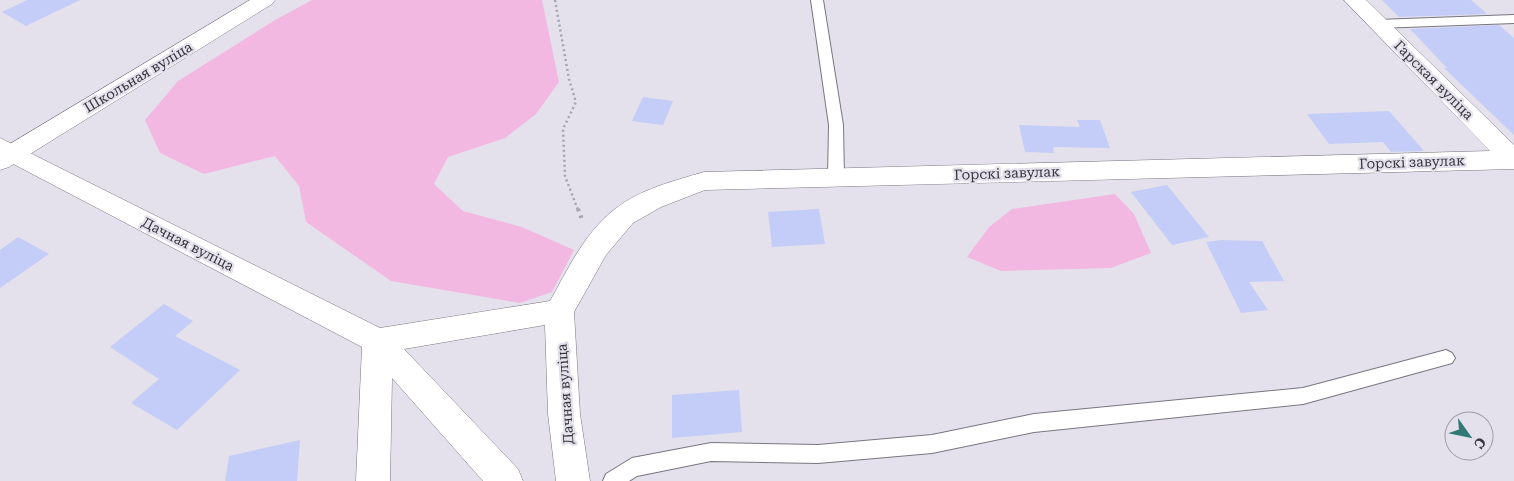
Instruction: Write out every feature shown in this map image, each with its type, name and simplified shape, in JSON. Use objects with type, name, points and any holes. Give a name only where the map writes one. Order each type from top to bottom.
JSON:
[{"type":"street","name":"Школьная вуліца","points":[[3,154],[243,6],[265,0]]},
{"type":"street","name":"Гарская вуліца","points":[[1354,0],[1514,160]]},
{"type":"street","name":"Дачная вуліца","points":[[3,154],[377,341]]},
{"type":"street","name":"Горскі завулак","points":[[559,311],[598,246],[623,217],[661,196],[704,181],[1514,160]]},
{"type":"street","name":"Дачная вуліца","points":[[559,311],[564,414],[573,481]]},
{"type":"street","points":[[377,341],[559,311]]},
{"type":"street","points":[[373,481],[377,341]]},
{"type":"street","points":[[377,341],[506,481]]},
{"type":"lane","points":[[817,0],[836,125],[836,177]]},
{"type":"lane","points":[[1378,24],[1514,19]]},
{"type":"lane","points":[[613,481],[632,467],[712,452],[818,454],[932,444],[1034,424],[1303,396],[1446,358]]},
{"type":"path","points":[[555,0],[569,78],[576,102],[563,129],[564,176],[583,222],[590,260]]},
{"type":"shaded area","points":[[312,0],[542,0],[559,82],[536,114],[505,138],[448,157],[434,184],[463,211],[522,227],[574,250],[552,292],[520,303],[391,281],[306,222],[299,186],[275,156],[204,174],[160,153],[145,120],[178,81],[275,20]]},
{"type":"shaded area","points":[[1115,194],[1134,214],[1151,253],[1111,268],[1001,271],[967,257],[989,227],[1012,209]]},
{"type":"building","points":[[27,0],[80,0],[26,26],[2,12]]},
{"type":"building","points":[[1382,0],[1471,0],[1487,14],[1399,17]]},
{"type":"building","points":[[1499,25],[1514,38],[1514,135],[1444,68],[1447,68],[1410,29]]},
{"type":"building","points":[[643,97],[673,101],[663,125],[632,121]]},
{"type":"building","points":[[1389,111],[1424,151],[1391,152],[1383,142],[1329,144],[1307,114]]},
{"type":"building","points":[[1077,120],[1100,120],[1110,148],[1053,147],[1054,153],[1025,152],[1019,125],[1080,127]]},
{"type":"building","points":[[1167,185],[1209,237],[1172,245],[1131,192]]},
{"type":"building","points":[[819,209],[825,244],[772,247],[768,212]]},
{"type":"building","points":[[18,237],[49,254],[0,288],[0,250]]},
{"type":"building","points":[[1222,240],[1262,241],[1284,281],[1249,282],[1268,310],[1241,313],[1206,242]]},
{"type":"building","points":[[164,304],[193,321],[175,336],[240,370],[177,430],[131,403],[159,379],[110,347]]},
{"type":"building","points":[[739,390],[742,432],[672,438],[672,395]]},
{"type":"building","points":[[300,440],[297,481],[225,481],[229,456]]}]
